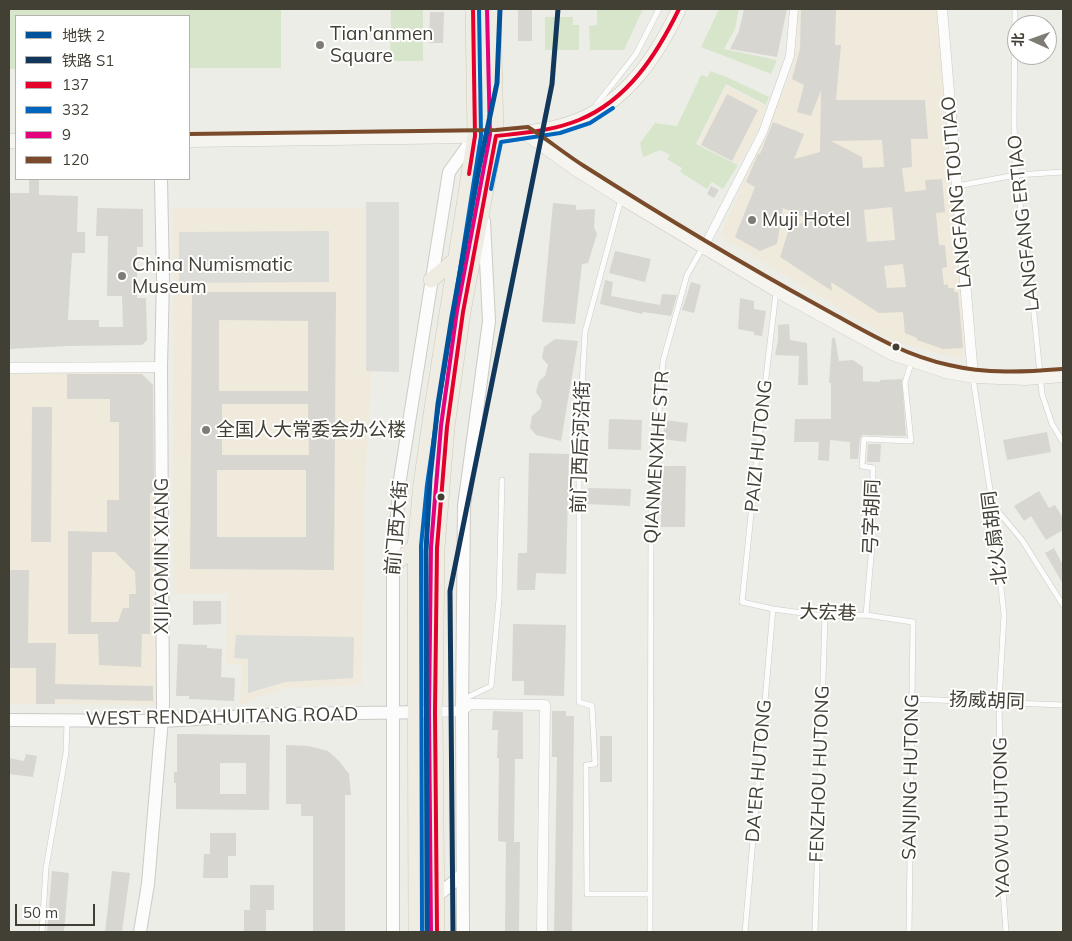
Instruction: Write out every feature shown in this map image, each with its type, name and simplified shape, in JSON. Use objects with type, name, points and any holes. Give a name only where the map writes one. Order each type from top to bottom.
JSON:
[{"type":"main road","points":[[416,932],[416,546],[421,484],[475,136],[473,9]]},
{"type":"main road","points":[[437,932],[435,712],[437,548],[446,437],[463,312],[496,136],[493,9]]},
{"type":"main road","points":[[190,140],[496,136],[558,127],[586,117],[610,103],[631,85],[648,64],[679,9]]},
{"type":"main road","points":[[526,133],[575,168],[704,247],[777,290],[892,353],[946,371],[972,376],[1041,378],[1063,375]]},
{"type":"main road","points":[[431,280],[455,260]]},
{"type":"main road","points":[[393,566],[416,546]]},
{"type":"street","name":"QIANMENXIHE STR","points":[[704,247],[762,132],[790,56],[794,9]]},
{"type":"street","name":"LANGFANG TOUTIAO","points":[[942,9],[972,376]]},
{"type":"street","name":"前门西大街","points":[[393,932],[393,566],[400,480],[449,172],[475,136]]},
{"type":"street","name":"XIJIAOMIN XIANG","points":[[140,932],[148,884],[162,721],[161,367],[163,279],[161,180]]},
{"type":"street","points":[[463,932],[462,706],[464,506],[489,322],[483,199]]},
{"type":"street","points":[[9,368],[161,367]]},
{"type":"street","points":[[435,712],[470,704],[545,705],[542,932]]},
{"type":"street","name":"WEST RENDAHUITANG ROAD","points":[[9,720],[162,721],[281,714],[435,712]]},
{"type":"street","points":[[437,896],[463,874]]},
{"type":"lane","points":[[586,117],[636,54],[659,9]]},
{"type":"lane","name":"LANGFANG ERTIAO","points":[[1015,9],[1014,124],[1016,175],[1031,284],[1042,394],[1052,424],[1063,442]]},
{"type":"lane","points":[[956,186],[1016,175],[1063,172]]},
{"type":"lane","name":"前门西后河沿街","points":[[621,197],[585,332],[579,441],[579,702],[592,706],[595,764],[586,765],[587,894],[650,894]]},
{"type":"lane","name":"QIANMENXIHE STR","points":[[650,932],[651,515],[663,361],[687,275],[704,247]]},
{"type":"lane","name":"PAIZI HUTONG","points":[[742,602],[759,437],[777,290]]},
{"type":"lane","name":"弓字胡同","points":[[866,615],[872,545],[873,468],[862,466],[864,440],[911,441],[905,383],[912,360]]},
{"type":"lane","name":"北火扇胡同","points":[[972,376],[992,503],[1004,615],[999,701]]},
{"type":"lane","points":[[462,706],[491,686],[499,599],[502,480]]},
{"type":"lane","points":[[992,503],[1022,540],[1063,605]]},
{"type":"lane","name":"大宏巷","points":[[742,602],[773,609],[824,616],[866,615],[913,622]]},
{"type":"lane","name":"DA'ER HUTONG","points":[[745,932],[773,609]]},
{"type":"lane","name":"FENZHOU HUTONG","points":[[815,932],[824,616]]},
{"type":"lane","name":"SANJING HUTONG","points":[[909,932],[913,622]]},
{"type":"lane","name":"扬威胡同","points":[[912,698],[1063,705]]},
{"type":"lane","name":"YAOWU HUTONG","points":[[999,701],[1002,876],[1006,932]]},
{"type":"lane","points":[[42,932],[46,868],[66,752],[68,720]]},
{"type":"shaded area","points":[[798,9],[940,9],[966,351],[959,359],[895,342],[720,236],[789,78],[797,48]]},
{"type":"shaded area","points":[[726,86],[766,106],[758,130],[739,164],[698,144]]},
{"type":"shaded area","points":[[366,202],[399,202],[399,372],[366,371]]},
{"type":"shaded area","points":[[173,208],[371,208],[372,368],[365,479],[362,685],[281,689],[240,705],[242,665],[226,664],[227,594],[173,594]]},
{"type":"shaded area","points":[[329,231],[329,282],[179,283],[179,232]]},
{"type":"shaded area","points":[[136,371],[148,381],[153,390],[154,399],[155,705],[9,704],[9,379],[12,374],[18,373]]},
{"type":"shaded area","points":[[236,635],[354,637],[353,678],[285,682],[248,693],[248,659],[234,658]]},
{"type":"green space","points":[[9,9],[281,9],[281,68],[190,68],[190,15],[15,15],[15,69],[9,69]]},
{"type":"green space","points":[[391,9],[423,9],[423,61],[390,61]]},
{"type":"green space","points":[[597,9],[643,9],[624,50],[590,50],[589,26],[597,25]]},
{"type":"green space","points":[[719,9],[739,9],[735,29],[724,49],[777,60],[771,74],[701,47]]},
{"type":"green space","points":[[545,17],[573,17],[573,25],[579,25],[579,50],[545,50]]},
{"type":"green space","points":[[710,71],[769,97],[766,105],[726,84],[696,144],[738,165],[723,189],[712,182],[707,189],[680,172],[682,168],[667,159],[670,155],[660,150],[643,157],[640,143],[655,123],[677,126],[701,75],[708,77]]},
{"type":"building","points":[[518,9],[532,9],[532,41],[518,41]]},
{"type":"building","points":[[744,9],[787,9],[777,57],[730,49],[739,31]]},
{"type":"building","points":[[801,9],[836,9],[835,45],[841,45],[836,100],[925,100],[928,139],[911,139],[912,167],[902,168],[905,192],[926,190],[925,180],[942,179],[945,212],[936,213],[939,245],[945,245],[947,267],[942,268],[944,285],[948,284],[948,288],[954,288],[954,292],[958,292],[963,348],[943,349],[917,340],[917,338],[905,333],[903,312],[879,313],[831,282],[832,291],[780,257],[788,232],[808,219],[783,208],[777,244],[760,251],[735,237],[755,187],[746,182],[773,122],[804,134],[794,159],[820,152],[821,90],[811,116],[797,112],[804,85],[792,79],[800,49]],"holes":[[[882,140],[884,167],[863,168],[862,157],[831,141]],[[892,207],[895,240],[867,242],[864,210]],[[903,264],[906,287],[887,288],[884,266]]]},
{"type":"building","points":[[430,12],[444,12],[443,43],[429,43]]},
{"type":"building","points":[[727,94],[758,110],[732,161],[701,145]]},
{"type":"building","points":[[29,180],[39,180],[39,195],[78,196],[77,232],[85,232],[85,253],[72,253],[68,320],[99,320],[99,327],[123,327],[122,296],[107,296],[108,236],[96,236],[97,208],[143,209],[143,247],[137,247],[137,298],[146,298],[147,340],[142,345],[10,349],[9,193],[29,193]]},
{"type":"building","points":[[711,186],[719,190],[714,198],[707,194]]},
{"type":"building","points":[[553,203],[576,205],[576,210],[595,209],[594,227],[597,234],[588,263],[582,264],[575,324],[542,322]]},
{"type":"building","points":[[615,251],[651,259],[645,282],[609,273]]},
{"type":"building","points":[[605,280],[613,282],[611,296],[660,305],[662,294],[677,295],[671,316],[643,312],[642,314],[600,304]]},
{"type":"building","points":[[691,282],[701,285],[694,313],[682,310]]},
{"type":"building","name":"全国人大常委会办公楼","points":[[192,292],[336,292],[334,570],[190,569]],"holes":[[[219,320],[308,321],[308,391],[219,391]],[[222,404],[308,404],[309,455],[222,455]],[[217,470],[306,470],[306,537],[217,537]]]},
{"type":"building","points":[[740,298],[754,301],[754,309],[766,311],[762,336],[754,335],[754,332],[738,329]]},
{"type":"building","points":[[789,324],[790,340],[807,343],[808,385],[798,385],[799,356],[775,355],[778,325]]},
{"type":"building","points":[[832,338],[835,338],[839,361],[853,360],[863,367],[863,381],[880,382],[880,380],[902,379],[906,436],[862,435],[858,459],[850,459],[850,442],[830,440],[829,461],[818,460],[819,442],[794,442],[795,419],[831,419],[831,383],[829,383]]},
{"type":"building","points":[[555,339],[578,341],[561,441],[536,435],[530,428],[532,416],[540,409],[542,401],[536,392],[539,381],[545,376],[548,365],[542,358],[544,347]]},
{"type":"building","points":[[67,374],[142,374],[153,385],[154,493],[150,493],[150,634],[142,634],[141,667],[99,665],[98,634],[68,634],[68,531],[107,532],[107,500],[119,500],[119,422],[110,422],[110,399],[67,399]],"holes":[[[92,552],[115,552],[135,572],[136,594],[129,594],[129,608],[123,608],[118,622],[91,622]]]},
{"type":"building","points":[[32,407],[52,407],[51,542],[31,542]]},
{"type":"building","points":[[609,419],[642,420],[641,450],[608,449]]},
{"type":"building","points":[[665,420],[688,423],[686,442],[663,439]]},
{"type":"building","points":[[1047,432],[1051,452],[1007,460],[1003,440]]},
{"type":"building","points":[[868,444],[881,444],[880,462],[867,462]]},
{"type":"building","points":[[529,453],[569,454],[566,574],[536,573],[535,590],[517,590],[518,553],[527,553]]},
{"type":"building","points":[[662,466],[686,466],[685,527],[661,527]]},
{"type":"building","points":[[588,488],[631,489],[630,506],[587,504]]},
{"type":"building","points":[[1039,491],[1049,508],[1055,505],[1063,518],[1063,530],[1046,540],[1031,516],[1024,521],[1014,506]]},
{"type":"building","points":[[1054,548],[1063,565],[1063,584],[1045,553]]},
{"type":"building","points":[[9,570],[29,570],[28,643],[56,643],[55,684],[153,686],[153,701],[55,699],[55,704],[36,704],[36,668],[9,668]]},
{"type":"building","points":[[193,601],[221,601],[221,624],[193,625]]},
{"type":"building","points":[[513,624],[566,625],[564,696],[524,695],[524,681],[512,681]]},
{"type":"building","points":[[178,644],[207,645],[207,648],[222,649],[221,677],[235,678],[234,701],[189,699],[189,696],[176,696]]},
{"type":"building","points":[[493,711],[523,712],[523,759],[515,759],[514,842],[520,842],[519,932],[505,932],[506,842],[498,841],[498,730],[492,730]]},
{"type":"building","points":[[552,711],[566,711],[566,716],[574,716],[572,932],[554,932],[557,757],[552,757]]},
{"type":"building","points":[[177,734],[270,735],[269,810],[176,809],[174,772],[177,772]],"holes":[[[220,763],[246,763],[246,794],[220,794]]]},
{"type":"building","points":[[600,736],[612,736],[612,782],[600,782]]},
{"type":"building","points":[[286,745],[309,746],[328,751],[349,774],[351,795],[345,795],[345,932],[313,932],[313,816],[301,816],[301,804],[286,804]]},
{"type":"building","points":[[26,754],[37,756],[33,777],[9,774],[9,758],[24,761]]},
{"type":"building","points":[[210,833],[236,833],[236,856],[228,856],[228,878],[203,878],[204,854],[210,854]]},
{"type":"building","points":[[52,871],[69,873],[64,932],[47,932]]},
{"type":"building","points":[[112,871],[130,873],[122,932],[105,932]]},
{"type":"building","points":[[250,885],[274,885],[274,910],[266,910],[266,932],[244,932],[244,910],[250,910]]},
{"type":"metro line","name":"2","points":[[427,932],[426,551],[430,478],[438,404],[452,317],[479,168],[497,83],[500,9]]},
{"type":"rail line","name":"S1","points":[[453,932],[450,591],[552,84],[558,9]]},
{"type":"transit line","name":"137","points":[[469,174],[475,136],[473,9]]},
{"type":"transit line","name":"332","points":[[422,932],[421,546],[427,485],[438,409],[481,136],[479,9]]},
{"type":"transit line","name":"9","points":[[431,932],[429,712],[431,547],[441,426],[457,311],[490,135],[487,9]]},
{"type":"transit line","name":"137","points":[[437,932],[435,712],[437,548],[447,427],[463,312],[496,136],[538,131],[569,124],[612,101],[651,59],[679,9]]},
{"type":"transit line","name":"332","points":[[491,189],[501,142],[560,133],[590,123],[613,108]]},
{"type":"transit line","name":"120","points":[[190,134],[496,130],[528,127],[584,166],[700,238],[850,324],[898,348],[932,361],[977,370],[1020,371],[1062,369]]},
{"type":"place","name":"Tian'anmen Square","points":[[320,45]]},
{"type":"place","name":"Muji Hotel","points":[[752,220]]},
{"type":"place","name":"China Numismatic Museum","points":[[122,276]]},
{"type":"place","name":"全国人大常委会办公楼","points":[[206,430]]}]
